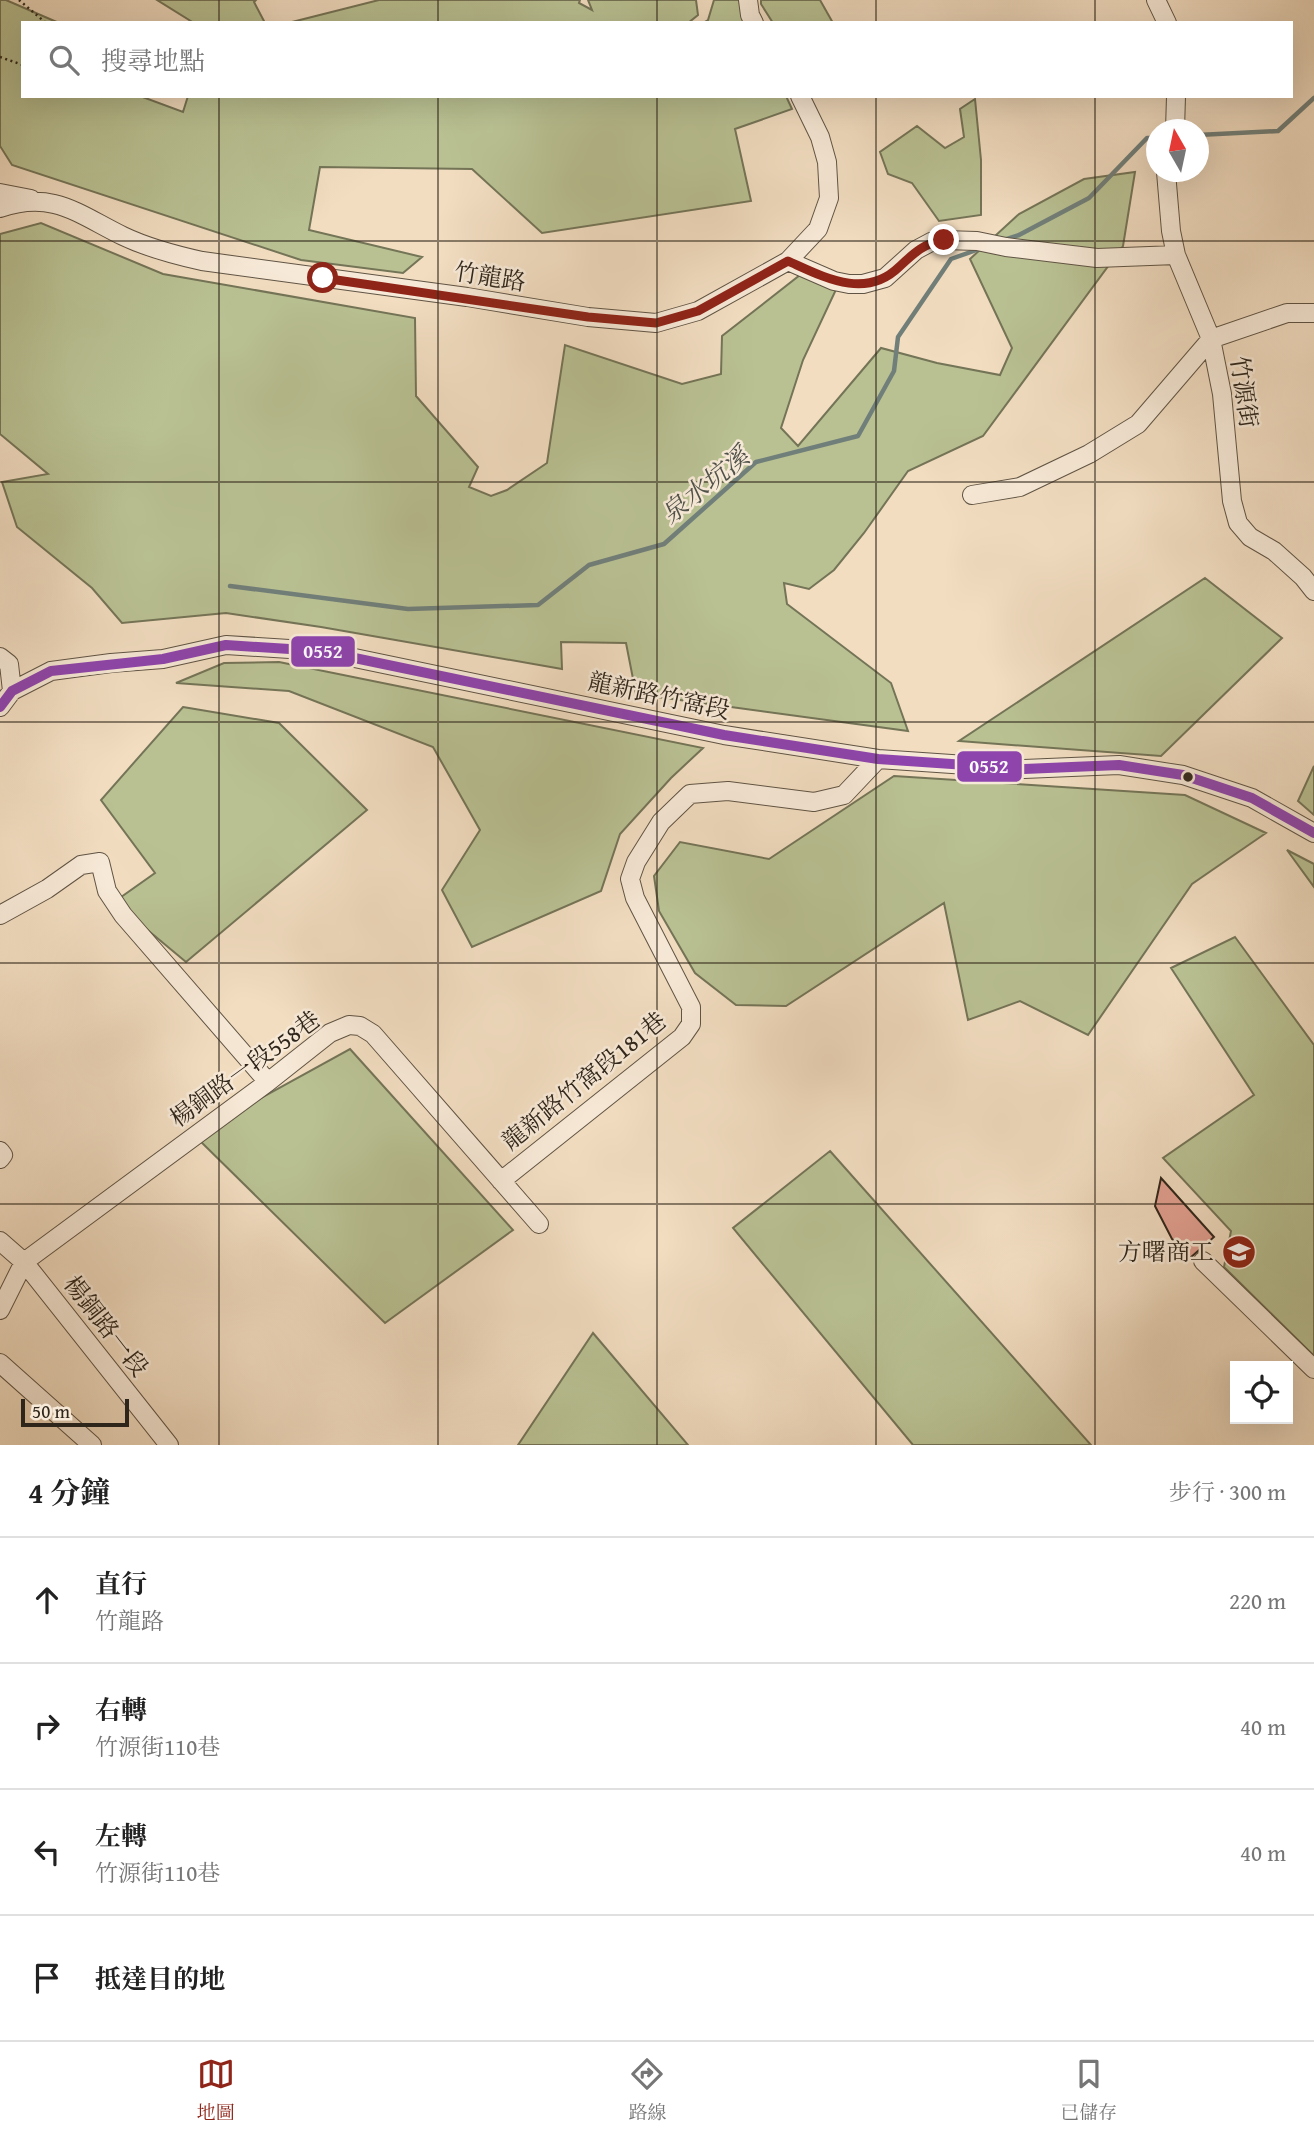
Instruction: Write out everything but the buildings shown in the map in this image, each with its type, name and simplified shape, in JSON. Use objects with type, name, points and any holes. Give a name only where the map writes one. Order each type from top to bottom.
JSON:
[{"type":"street","points":[[748,0],[753,21]]},
{"type":"street","points":[[1156,0],[1166,21]]},
{"type":"street","name":"竹龍路","points":[[0,208],[41,201],[64,205],[126,237],[169,253],[202,261],[588,317],[656,323],[698,311],[788,261],[818,229],[829,198],[827,162],[801,98]]},
{"type":"street","points":[[1175,119],[1176,98]]},
{"type":"street","name":"竹源街","points":[[1167,182],[1176,255],[1211,339],[1222,394],[1232,501],[1238,523],[1250,537],[1273,551],[1303,577],[1314,591]]},
{"type":"street","points":[[0,193],[41,201]]},
{"type":"street","points":[[788,261],[834,281],[863,284],[885,278],[916,250],[931,242],[944,240],[977,241],[1097,258],[1176,255]]},
{"type":"street","points":[[972,495],[1020,486],[1089,454],[1138,424],[1211,339],[1287,313],[1314,313]]},
{"type":"street","name":"龍新路竹窩段","points":[[0,708],[12,691],[51,671],[163,659],[226,645],[321,651],[723,735],[878,759],[1024,769],[1119,765],[1183,775],[1252,798],[1314,833]]},
{"type":"street","points":[[0,656],[9,664],[12,691]]},
{"type":"street","name":"龍新路竹窩段181巷","points":[[501,1181],[682,1037],[691,1024],[691,1007],[635,898],[629,879],[636,862],[661,822],[690,794],[728,791],[814,802],[844,795],[878,759]]},
{"type":"street","points":[[0,915],[47,889],[81,865],[100,862],[107,891],[123,915],[268,1082]]},
{"type":"street","name":"楊銅路一段558巷","points":[[0,1310],[24,1262],[330,1033],[349,1025],[360,1026],[373,1034],[539,1224]]},
{"type":"street","points":[[0,1152],[3,1155],[0,1159]]},
{"type":"street","name":"楊銅路一段","points":[[0,1241],[24,1262],[169,1445]]},
{"type":"street","points":[[1203,1261],[1314,1369]]},
{"type":"street","points":[[0,1363],[92,1445]]},
{"type":"path","points":[[19,0],[44,21]]},
{"type":"path","points":[[0,57],[21,64]]},
{"type":"green space","points":[[0,0],[6,0],[54,21],[21,21],[21,98],[145,98],[183,112],[187,98],[787,98],[792,109],[735,129],[751,201],[542,233],[472,169],[320,167],[309,230],[422,257],[403,273],[301,260],[12,165],[0,146]]},
{"type":"green space","points":[[157,0],[256,0],[254,2],[264,21],[191,21]]},
{"type":"green space","points":[[379,0],[580,0],[579,3],[592,10],[588,0],[696,0],[698,15],[690,21],[296,21]]},
{"type":"green space","points":[[714,0],[745,0],[753,21],[706,21]]},
{"type":"green space","points":[[761,0],[820,0],[832,21],[772,21]]},
{"type":"green space","points":[[975,99],[981,160],[981,215],[939,221],[912,183],[888,174],[880,152],[917,126],[945,148],[964,137],[960,109]]},
{"type":"green space","points":[[1135,172],[1123,246],[983,436],[908,471],[834,570],[809,589],[784,583],[787,604],[891,683],[908,731],[636,694],[626,643],[561,642],[562,669],[226,613],[122,623],[92,588],[17,527],[2,482],[48,474],[0,434],[0,234],[41,223],[163,274],[415,318],[416,396],[478,467],[469,487],[491,496],[507,490],[547,463],[565,345],[682,384],[721,374],[722,336],[809,268],[840,281],[803,360],[781,428],[798,446],[881,348],[937,363],[1000,375],[1012,348],[970,259],[1019,214],[1084,179]]},
{"type":"green space","points":[[1205,578],[1282,638],[1161,756],[959,741]]},
{"type":"green space","points":[[279,662],[703,748],[671,778],[620,834],[601,891],[472,947],[442,890],[480,830],[433,747],[289,691],[176,683],[224,663]]},
{"type":"green space","points":[[183,707],[279,723],[367,810],[186,962],[114,902],[155,873],[101,800]]},
{"type":"green space","points":[[1314,766],[1314,815],[1298,801]]},
{"type":"green space","points":[[894,776],[1185,795],[1266,833],[1192,884],[1088,1035],[1020,1001],[968,1020],[944,903],[786,1006],[736,1005],[695,973],[659,911],[654,876],[680,842],[769,859]]},
{"type":"green space","points":[[1287,850],[1314,864],[1314,887]]},
{"type":"green space","points":[[1235,937],[1314,1045],[1314,1356],[1224,1267],[1231,1231],[1163,1158],[1254,1095],[1171,968]]},
{"type":"green space","points":[[350,1049],[513,1230],[385,1323],[194,1135]]},
{"type":"green space","points":[[830,1151],[1091,1445],[913,1445],[733,1228]]},
{"type":"green space","points":[[593,1333],[688,1445],[518,1445]]},
{"type":"waterway","name":"泉水坑溪","points":[[1209,134],[1278,131],[1314,98]]},
{"type":"waterway","name":"泉水坑溪","points":[[1004,240],[1019,235],[1089,198],[1146,139]]},
{"type":"waterway","name":"泉水坑溪","points":[[230,586],[408,609],[538,605],[589,565],[664,544],[756,462],[858,436],[894,371],[898,337],[951,259],[982,248]]},
{"type":"transit line","name":"0552","points":[[0,707],[12,691],[51,671],[163,659],[226,645],[321,651],[724,735],[878,759],[1024,769],[1119,765],[1183,775],[1252,798],[1314,833]]},
{"type":"place","name":"方曙商工","points":[[1239,1252]]},
{"type":"route","points":[[323,278],[588,317],[656,323],[698,311],[788,261],[834,281],[863,284],[885,278],[916,250],[931,242],[944,240]]}]
